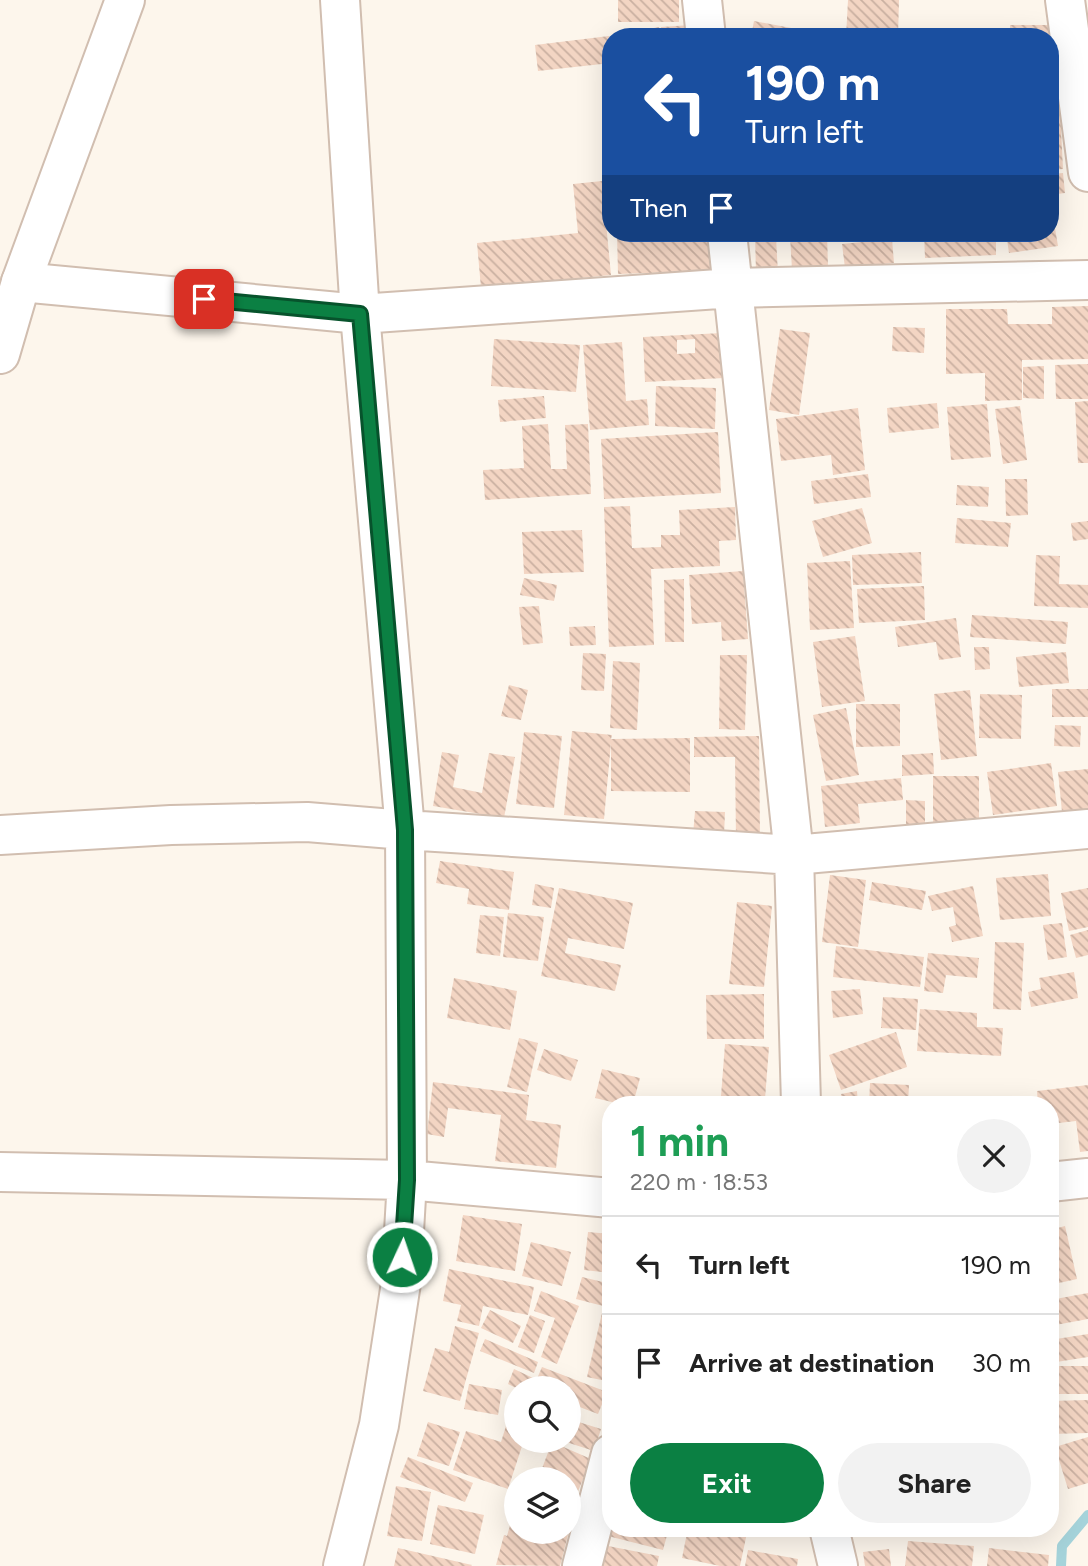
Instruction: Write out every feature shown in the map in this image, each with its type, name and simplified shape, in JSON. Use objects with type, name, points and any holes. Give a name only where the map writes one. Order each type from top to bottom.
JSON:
[{"type":"street","points":[[0,354],[21,282],[125,0]]},
{"type":"street","points":[[340,0],[360,314],[405,830],[407,1180],[401,1283],[379,1425],[343,1566]]},
{"type":"street","points":[[702,0],[705,28]]},
{"type":"street","points":[[1065,0],[1088,172]]},
{"type":"street","points":[[728,242],[794,855],[801,1096]]},
{"type":"street","points":[[21,282],[360,314],[733,288],[1088,279]]},
{"type":"street","points":[[0,835],[171,825],[307,821],[405,830],[794,855],[1088,829]]},
{"type":"street","points":[[0,1172],[407,1180],[602,1197]]},
{"type":"street","points":[[1059,1181],[1088,1178]]},
{"type":"street","points":[[582,1566],[602,1489]]},
{"type":"street","points":[[831,1537],[838,1566]]},
{"type":"building","points":[[618,0],[679,0],[679,22],[618,22]]},
{"type":"building","points":[[848,0],[899,0],[898,28],[846,28]]},
{"type":"building","points":[[754,21],[791,28],[753,28]]},
{"type":"building","points":[[691,25],[691,28],[661,28]]},
{"type":"building","points":[[1010,25],[1053,25],[1053,28],[1010,28]]},
{"type":"building","points":[[602,37],[602,64],[538,71],[535,45]]},
{"type":"building","points":[[1059,110],[1063,169],[1059,169]]},
{"type":"building","points":[[1059,173],[1063,173],[1065,193],[1059,194]]},
{"type":"building","points":[[602,181],[602,242],[608,242],[611,275],[481,288],[477,243],[578,233],[573,184]]},
{"type":"building","points":[[617,242],[710,242],[711,271],[618,274]]},
{"type":"building","points":[[755,242],[776,242],[778,274],[756,274]]},
{"type":"building","points":[[790,242],[827,242],[828,267],[792,269]]},
{"type":"building","points":[[892,242],[894,263],[845,268],[842,244]]},
{"type":"building","points":[[924,242],[996,242],[996,255],[925,258]]},
{"type":"building","points":[[1007,242],[1057,242],[1058,246],[1009,253]]},
{"type":"building","points":[[1088,306],[1088,359],[1022,360],[1022,400],[985,401],[985,373],[946,374],[946,309],[1007,309],[1008,324],[1052,324],[1052,307]]},
{"type":"building","points":[[893,327],[925,328],[924,353],[892,351]]},
{"type":"building","points":[[780,329],[810,333],[799,415],[769,410]]},
{"type":"building","points":[[722,333],[724,378],[645,382],[643,337]],"holes":[[[695,339],[695,353],[677,354],[677,340]]]},
{"type":"building","points":[[494,339],[580,345],[576,392],[491,386]]},
{"type":"building","points":[[622,342],[626,401],[647,399],[649,425],[590,430],[583,345]]},
{"type":"building","points":[[1088,364],[1088,399],[1056,399],[1055,365]]},
{"type":"building","points":[[1044,366],[1044,399],[1023,398],[1023,367]]},
{"type":"building","points":[[656,386],[716,388],[715,429],[655,426]]},
{"type":"building","points":[[544,396],[546,418],[500,422],[498,400]]},
{"type":"building","points":[[1088,401],[1088,463],[1078,463],[1075,402]]},
{"type":"building","points":[[937,403],[939,428],[889,433],[887,408]]},
{"type":"building","points":[[987,404],[991,457],[951,460],[947,407]]},
{"type":"building","points":[[1020,406],[1027,460],[1003,464],[995,409]]},
{"type":"building","points":[[858,408],[865,470],[833,475],[831,455],[781,461],[776,419]]},
{"type":"building","points":[[548,424],[551,469],[567,469],[565,425],[588,424],[591,494],[485,500],[483,470],[524,468],[522,426]]},
{"type":"building","points":[[718,432],[721,493],[604,499],[601,439]]},
{"type":"building","points":[[868,474],[871,497],[814,504],[811,481]]},
{"type":"building","points":[[1005,479],[1027,479],[1028,515],[1006,516]]},
{"type":"building","points":[[957,485],[989,487],[988,507],[956,505]]},
{"type":"building","points":[[630,506],[632,548],[661,547],[661,535],[680,535],[679,510],[735,507],[736,540],[719,541],[720,566],[651,569],[654,645],[609,647],[604,507]]},
{"type":"building","points":[[862,508],[872,543],[823,557],[812,521]]},
{"type":"building","points":[[957,518],[1011,523],[1008,547],[955,543]]},
{"type":"building","points":[[1088,521],[1088,539],[1073,541],[1071,523]]},
{"type":"building","points":[[582,530],[584,572],[524,574],[522,532]]},
{"type":"building","points":[[921,552],[922,583],[853,585],[852,555]]},
{"type":"building","points":[[1036,555],[1060,556],[1059,584],[1088,585],[1088,608],[1034,606]]},
{"type":"building","points":[[850,561],[854,628],[810,630],[807,563]]},
{"type":"building","points":[[743,571],[748,639],[722,641],[721,622],[692,624],[689,575]]},
{"type":"building","points":[[524,578],[557,585],[554,601],[520,595]]},
{"type":"building","points":[[684,579],[684,642],[665,642],[664,580]]},
{"type":"building","points":[[924,586],[925,620],[859,623],[857,589]]},
{"type":"building","points":[[539,606],[543,643],[523,645],[519,607]]},
{"type":"building","points":[[972,615],[1068,622],[1066,644],[970,637]]},
{"type":"building","points":[[956,618],[961,657],[939,660],[936,642],[898,647],[895,627]]},
{"type":"building","points":[[595,626],[596,645],[570,646],[569,627]]},
{"type":"building","points":[[855,636],[865,701],[822,707],[813,642]]},
{"type":"building","points":[[974,647],[989,647],[990,669],[975,670]]},
{"type":"building","points":[[1066,652],[1069,683],[1019,687],[1016,657]]},
{"type":"building","points":[[583,653],[606,654],[604,691],[581,690]]},
{"type":"building","points":[[720,655],[747,655],[745,730],[719,729]]},
{"type":"building","points":[[613,661],[640,663],[637,730],[610,728]]},
{"type":"building","points":[[509,685],[528,690],[521,720],[501,716]]},
{"type":"building","points":[[1052,689],[1088,689],[1088,717],[1052,717]]},
{"type":"building","points":[[970,690],[977,756],[941,760],[934,694]]},
{"type":"building","points":[[980,694],[1022,695],[1021,739],[979,738]]},
{"type":"building","points":[[856,704],[900,704],[900,746],[856,747]]},
{"type":"building","points":[[846,708],[859,775],[826,781],[813,715]]},
{"type":"building","points":[[1055,725],[1081,726],[1080,747],[1054,746]]},
{"type":"building","points":[[572,731],[612,735],[611,739],[690,738],[690,792],[611,791],[611,743],[604,819],[564,815]]},
{"type":"building","points":[[524,732],[562,736],[554,808],[516,804]]},
{"type":"building","points":[[759,736],[760,839],[736,839],[735,757],[694,757],[694,737]]},
{"type":"building","points":[[442,752],[459,755],[453,787],[482,793],[489,753],[515,757],[504,818],[433,806]]},
{"type":"building","points":[[933,753],[934,774],[902,776],[902,755]]},
{"type":"building","points":[[1051,763],[1057,806],[993,815],[987,772]]},
{"type":"building","points":[[1088,769],[1088,809],[1062,812],[1058,772]]},
{"type":"building","points":[[933,776],[979,776],[979,826],[933,825]]},
{"type":"building","points":[[901,778],[903,800],[858,804],[860,823],[825,827],[821,786]]},
{"type":"building","points":[[906,800],[925,801],[925,830],[906,829]]},
{"type":"building","points":[[695,811],[725,812],[724,836],[693,835]]},
{"type":"building","points":[[440,861],[514,872],[509,910],[467,904],[469,889],[436,883]]},
{"type":"building","points":[[1048,874],[1051,916],[1000,920],[996,878]]},
{"type":"building","points":[[830,875],[866,880],[858,947],[822,942]]},
{"type":"building","points":[[872,882],[926,891],[922,910],[869,900]]},
{"type":"building","points":[[535,884],[554,888],[551,908],[532,905]]},
{"type":"building","points":[[973,886],[983,936],[952,942],[949,927],[956,925],[953,907],[932,911],[928,896]]},
{"type":"building","points":[[559,888],[633,903],[624,949],[568,938],[565,953],[621,965],[615,991],[541,976]]},
{"type":"building","points":[[1088,888],[1088,927],[1069,931],[1061,893]]},
{"type":"building","points":[[737,902],[772,906],[764,987],[729,984]]},
{"type":"building","points":[[508,913],[544,917],[538,961],[503,957]]},
{"type":"building","points":[[480,915],[504,917],[500,956],[476,953]]},
{"type":"building","points":[[1062,923],[1067,957],[1048,960],[1043,925]]},
{"type":"building","points":[[1088,930],[1088,955],[1076,958],[1070,935]]},
{"type":"building","points":[[995,942],[1024,943],[1021,1010],[993,1009]]},
{"type":"building","points":[[836,946],[924,957],[920,987],[833,977]]},
{"type":"building","points":[[928,953],[979,958],[977,978],[946,975],[943,993],[924,991]]},
{"type":"building","points":[[1074,972],[1078,998],[1031,1007],[1028,992],[1041,989],[1039,978]]},
{"type":"building","points":[[454,978],[517,991],[510,1030],[447,1018]]},
{"type":"building","points":[[860,989],[863,1014],[833,1018],[831,991]]},
{"type":"building","points":[[764,994],[764,1039],[707,1039],[706,995]]},
{"type":"building","points":[[883,997],[918,999],[916,1030],[881,1028]]},
{"type":"building","points":[[920,1009],[977,1013],[977,1027],[1003,1028],[1001,1056],[917,1051]]},
{"type":"building","points":[[896,1032],[907,1067],[841,1090],[829,1055]]},
{"type":"building","points":[[519,1038],[538,1043],[527,1092],[507,1087]]},
{"type":"building","points":[[725,1044],[769,1047],[765,1096],[721,1096]]},
{"type":"building","points":[[544,1049],[578,1060],[571,1081],[537,1070]]},
{"type":"building","points":[[602,1069],[640,1078],[635,1096],[595,1098]]},
{"type":"building","points":[[433,1082],[529,1095],[526,1120],[561,1125],[556,1168],[495,1161],[501,1115],[448,1108],[444,1137],[427,1134]]},
{"type":"building","points":[[870,1083],[909,1085],[908,1096],[869,1096]]},
{"type":"building","points":[[1088,1085],[1088,1151],[1080,1152],[1076,1121],[1059,1123],[1059,1096],[1037,1096],[1037,1091]]},
{"type":"building","points":[[857,1091],[857,1096],[841,1096]]},
{"type":"building","points":[[463,1215],[522,1224],[515,1271],[456,1261]]},
{"type":"building","points":[[1065,1226],[1077,1279],[1059,1283],[1059,1228]]},
{"type":"building","points":[[588,1232],[602,1233],[602,1272],[584,1270]]},
{"type":"building","points":[[531,1242],[571,1252],[562,1286],[522,1276]]},
{"type":"building","points":[[449,1269],[534,1287],[528,1315],[483,1306],[479,1326],[457,1321],[461,1305],[443,1301]]},
{"type":"building","points":[[582,1277],[602,1282],[602,1306],[576,1299]]},
{"type":"building","points":[[541,1291],[579,1306],[557,1364],[541,1357],[555,1318],[534,1311]]},
{"type":"building","points":[[1088,1293],[1088,1319],[1059,1324],[1059,1298]]},
{"type":"building","points":[[490,1310],[521,1326],[513,1343],[481,1328]]},
{"type":"building","points":[[602,1313],[602,1380],[587,1377]]},
{"type":"building","points":[[530,1315],[545,1321],[534,1353],[518,1347]]},
{"type":"building","points":[[455,1326],[479,1333],[460,1401],[423,1391],[435,1348],[449,1352]]},
{"type":"building","points":[[1088,1334],[1088,1357],[1059,1362],[1059,1339]]},
{"type":"building","points":[[485,1339],[538,1362],[534,1373],[480,1351]]},
{"type":"building","points":[[1059,1366],[1088,1366],[1088,1394],[1059,1394]]},
{"type":"building","points":[[542,1367],[565,1376],[538,1376]]},
{"type":"building","points":[[514,1369],[529,1376],[511,1376]]},
{"type":"building","points":[[581,1382],[602,1390],[602,1404],[598,1414],[581,1408]]},
{"type":"building","points":[[469,1384],[502,1390],[498,1415],[464,1409]]},
{"type":"building","points":[[1088,1400],[1088,1433],[1059,1434],[1059,1401]]},
{"type":"building","points":[[428,1422],[460,1432],[449,1466],[417,1456]]},
{"type":"building","points":[[581,1423],[601,1429],[594,1451],[581,1447]]},
{"type":"building","points":[[466,1431],[501,1442],[504,1432],[504,1453],[520,1453],[515,1467],[504,1467],[504,1488],[453,1470]]},
{"type":"building","points":[[1088,1437],[1088,1483],[1068,1489],[1059,1460],[1059,1446]]},
{"type":"building","points":[[548,1453],[577,1453],[591,1459],[581,1484],[581,1467],[543,1467]]},
{"type":"building","points":[[408,1457],[473,1483],[465,1502],[400,1477]]},
{"type":"building","points":[[396,1486],[431,1492],[422,1541],[387,1536]]},
{"type":"building","points":[[438,1505],[484,1515],[475,1554],[430,1544]]},
{"type":"building","points":[[504,1535],[504,1544],[566,1544],[560,1566],[496,1565]]},
{"type":"building","points":[[612,1537],[667,1537],[663,1550]]},
{"type":"building","points":[[686,1537],[746,1537],[740,1566],[720,1566],[682,1558]]},
{"type":"building","points":[[908,1541],[974,1546],[972,1566],[905,1566]]},
{"type":"building","points":[[603,1545],[659,1556],[657,1566],[599,1566]]},
{"type":"building","points":[[398,1548],[472,1565],[394,1566]]},
{"type":"building","points":[[989,1548],[1049,1555],[1048,1566],[987,1566]]},
{"type":"building","points":[[889,1549],[891,1566],[865,1566],[863,1552]]},
{"type":"building","points":[[748,1550],[798,1559],[797,1566],[745,1566]]},
{"type":"waterway","points":[[1061,1566],[1062,1546],[1088,1515]]},
{"type":"route","points":[[204,299],[360,314],[405,830],[407,1180],[402,1257]]}]
